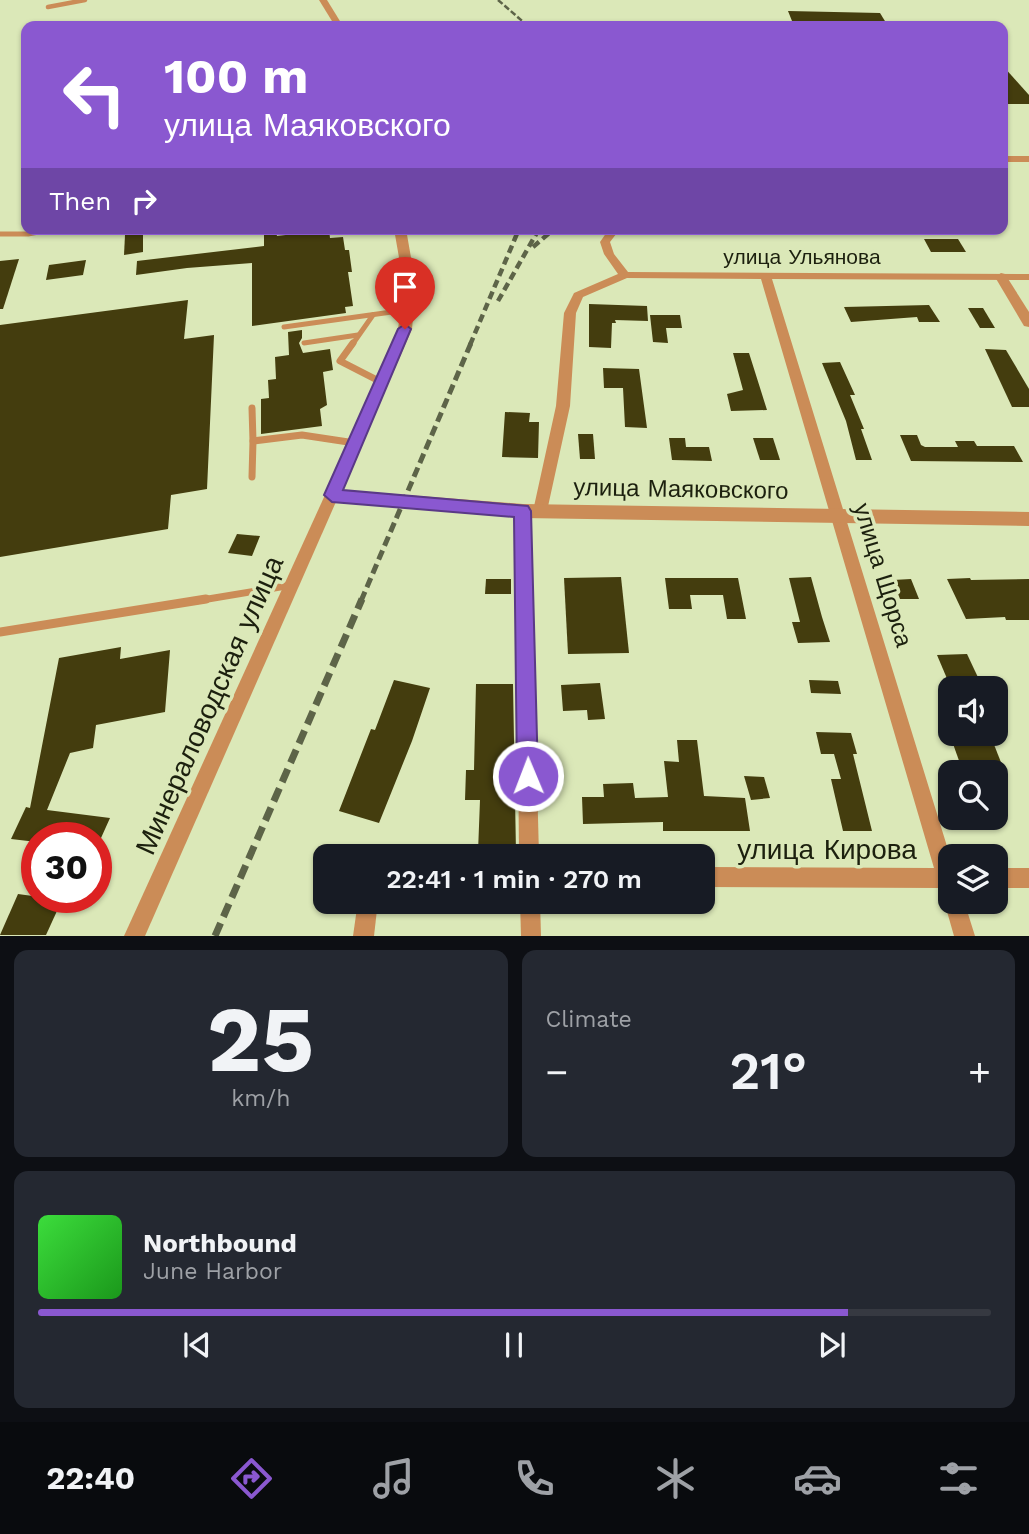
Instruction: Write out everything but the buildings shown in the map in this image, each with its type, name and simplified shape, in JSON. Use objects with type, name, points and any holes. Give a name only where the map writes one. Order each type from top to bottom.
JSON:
[{"type":"street","points":[[323,0],[337,21]]},
{"type":"street","points":[[1008,159],[1029,159]]},
{"type":"street","points":[[332,495],[405,329],[410,286],[401,235]]},
{"type":"street","points":[[610,235],[605,242],[609,254],[625,275]]},
{"type":"street","name":"улица Ульянова","points":[[531,511],[564,406],[570,313],[578,295],[625,275],[1029,277]]},
{"type":"street","name":"улица Щорса","points":[[766,277],[938,845]]},
{"type":"street","points":[[1001,277],[1029,323]]},
{"type":"street","name":"улица Маяковского","points":[[332,495],[531,511],[1029,519]]},
{"type":"street","name":"Минераловодская улица","points":[[134,936],[332,495]]},
{"type":"street","points":[[529,844],[531,511]]},
{"type":"street","name":"улица Кирова","points":[[715,877],[938,881]]},
{"type":"street","points":[[1008,878],[1029,878]]},
{"type":"street","points":[[363,936],[366,914]]},
{"type":"street","points":[[530,914],[531,936]]},
{"type":"street","points":[[958,914],[965,936]]},
{"type":"lane","points":[[48,7],[85,0]]},
{"type":"lane","points":[[0,234],[21,234]]},
{"type":"lane","points":[[284,327],[406,310]]},
{"type":"lane","points":[[373,315],[340,361],[382,382]]},
{"type":"lane","points":[[304,343],[358,335]]},
{"type":"lane","points":[[251,408],[252,477]]},
{"type":"lane","points":[[253,441],[302,435],[355,443]]},
{"type":"lane","points":[[0,632],[292,584]]},
{"type":"railway","points":[[498,0],[522,21]]},
{"type":"railway","points":[[470,345],[516,235]]},
{"type":"railway","points":[[498,301],[536,235]]},
{"type":"railway","points":[[533,247],[547,235]]},
{"type":"railway","points":[[361,601],[471,343]]},
{"type":"railway","points":[[215,936],[362,599]]},
{"type":"route","points":[[405,329],[332,495],[523,511],[528,776]]}]
